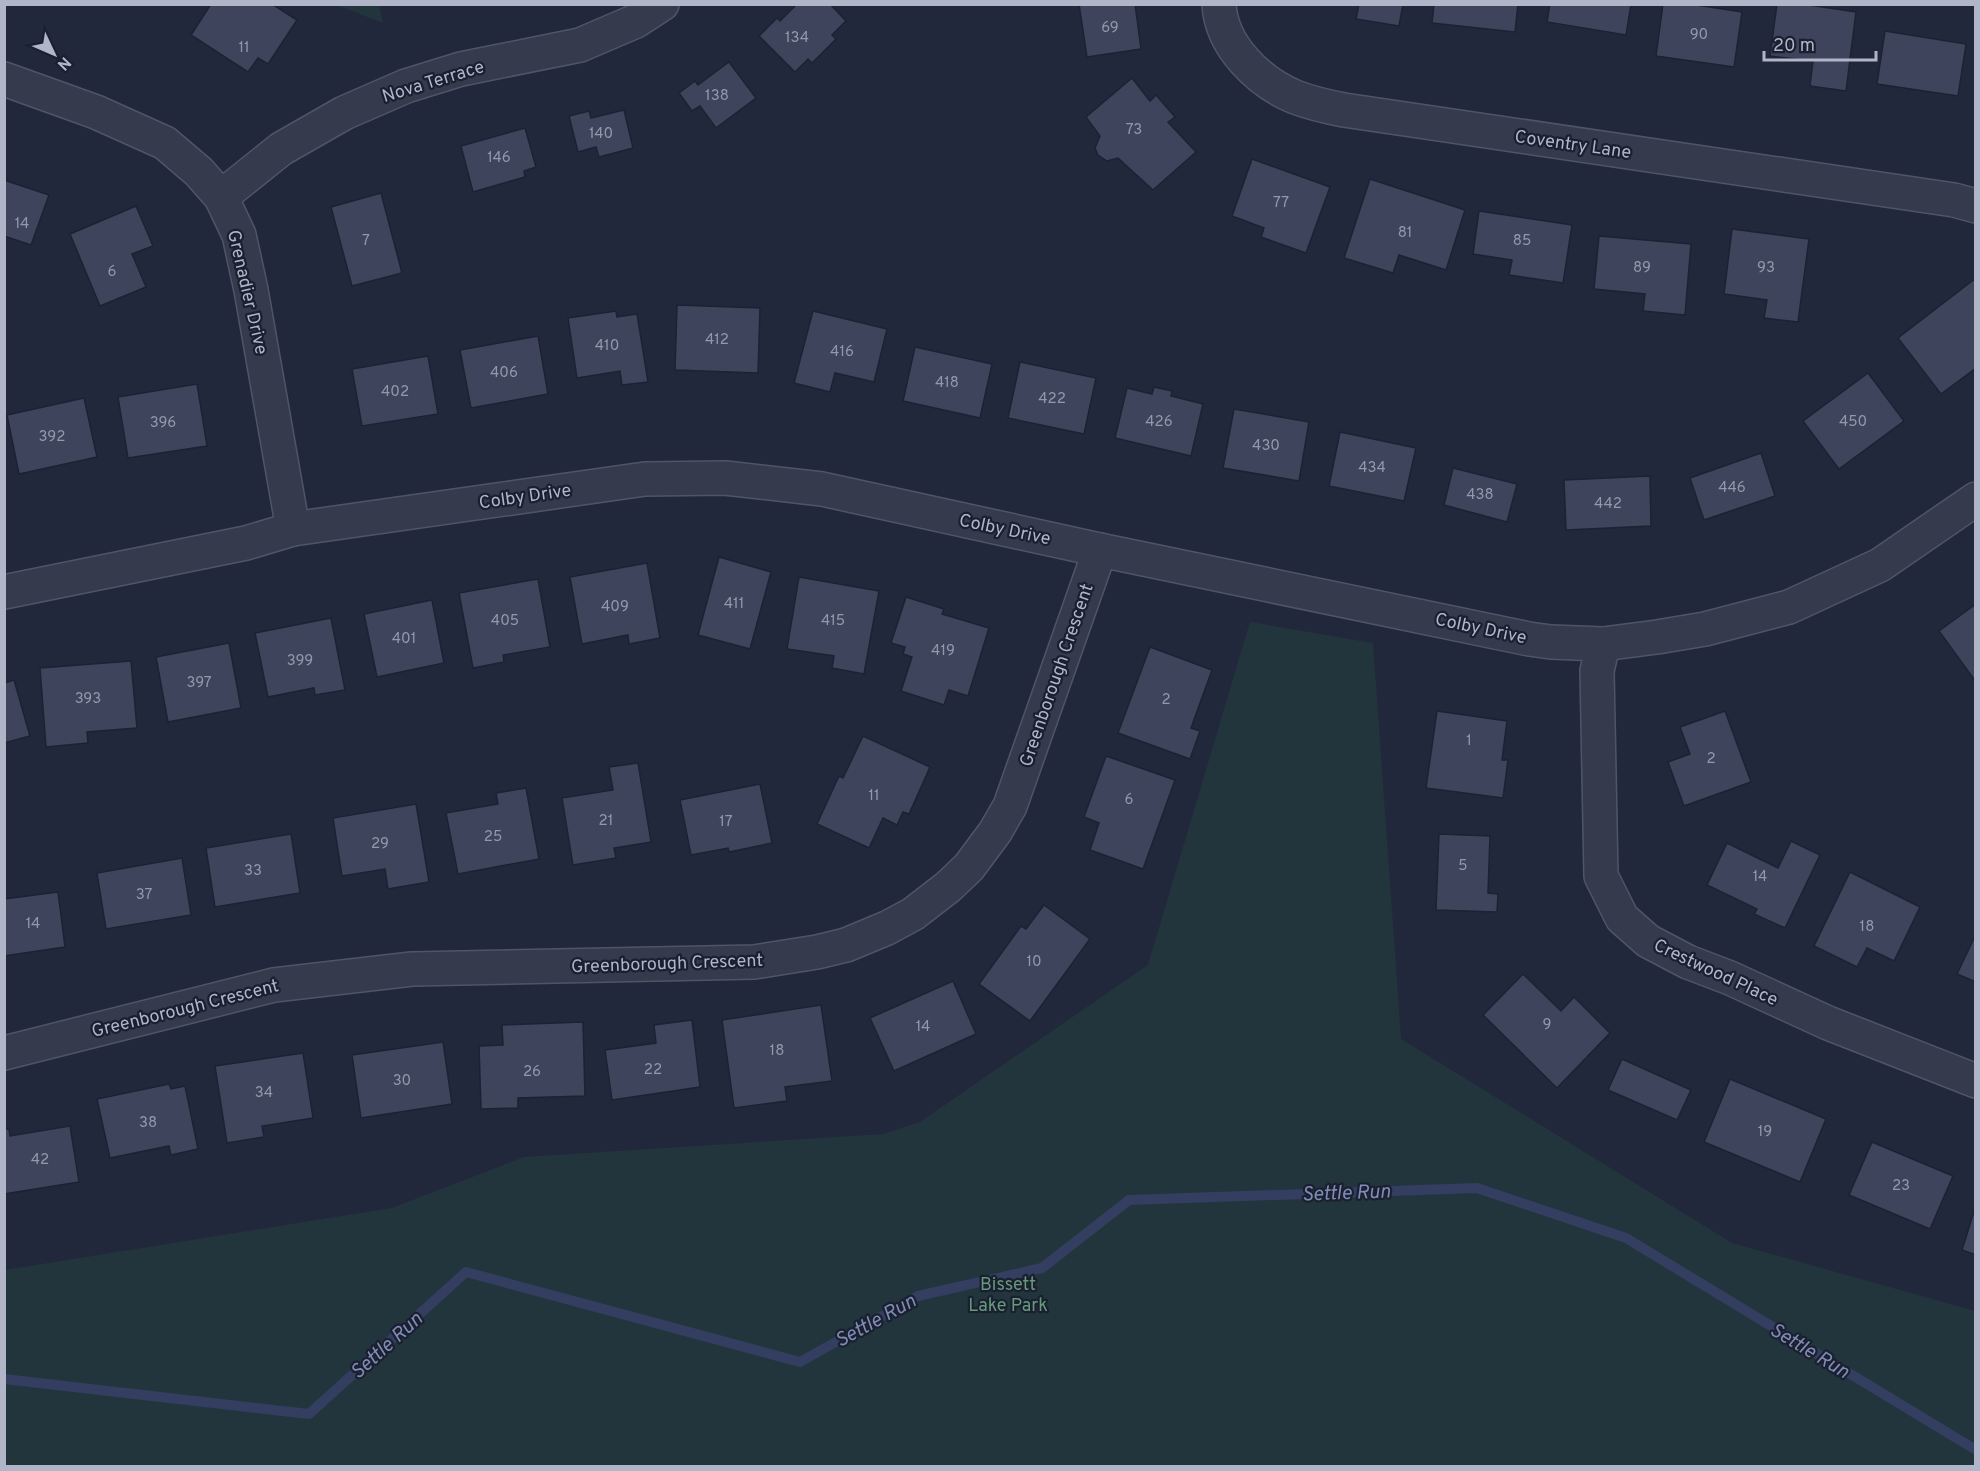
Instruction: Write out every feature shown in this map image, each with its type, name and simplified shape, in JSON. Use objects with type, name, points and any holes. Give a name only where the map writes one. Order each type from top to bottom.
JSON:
[{"type":"street","name":"Nova Terrace","points":[[221,197],[281,149],[344,113],[406,86],[461,69],[580,45],[636,21],[662,4]]},
{"type":"street","name":"Coventry Lane","points":[[1220,4],[1226,33],[1238,53],[1260,75],[1277,87],[1316,104],[1976,206]]},
{"type":"street","name":"Grenadier Drive","points":[[4,79],[96,112],[165,143],[200,172],[221,197],[239,235],[251,290],[293,530]]},
{"type":"street","name":"Colby Drive","points":[[4,592],[246,543],[293,530],[645,478],[725,478],[822,489],[1100,550],[1529,639],[1603,644],[1705,629],[1789,607],[1880,565],[1976,499]]},
{"type":"street","name":"Greenborough Crescent","points":[[4,1053],[274,985],[412,969],[754,962],[818,952],[873,935],[913,914],[948,887],[969,867],[995,832],[1010,806],[1100,550]]},
{"type":"street","name":"Crestwood Place","points":[[1603,644],[1598,671],[1601,876],[1622,918],[1648,941],[1688,962],[1730,978],[1828,1023],[1976,1080]]},
{"type":"green space","points":[[337,5],[379,5],[383,23]]},
{"type":"green space","name":"Bissett Lake Park","points":[[1250,622],[1373,643],[1401,1039],[1732,1243],[1975,1311],[1975,1466],[5,1466],[5,1270],[392,1208],[524,1157],[884,1134],[920,1122],[1148,965]]},
{"type":"building","points":[[211,4],[272,4],[297,20],[268,64],[258,58],[248,72],[191,35]]},
{"type":"building","points":[[797,4],[830,4],[846,21],[832,35],[836,39],[812,63],[808,59],[795,72],[759,36],[777,18],[780,21]]},
{"type":"building","points":[[1079,4],[1135,4],[1141,49],[1087,57]]},
{"type":"building","points":[[1359,4],[1403,4],[1399,26],[1356,19]]},
{"type":"building","points":[[1434,4],[1518,4],[1515,32],[1432,23]]},
{"type":"building","points":[[1550,4],[1631,4],[1626,35],[1547,22]]},
{"type":"building","points":[[1663,4],[1690,4],[1742,12],[1734,67],[1656,56]]},
{"type":"building","points":[[1777,4],[1802,4],[1856,12],[1846,91],[1810,86],[1813,61],[1770,56]]},
{"type":"building","points":[[1885,31],[1966,44],[1958,96],[1877,84]]},
{"type":"building","points":[[729,62],[756,98],[716,128],[700,106],[692,111],[679,93],[695,81],[698,85]]},
{"type":"building","points":[[1132,78],[1150,101],[1156,95],[1175,117],[1168,122],[1196,152],[1153,190],[1118,158],[1107,161],[1098,155],[1095,148],[1100,136],[1086,117]]},
{"type":"building","points":[[624,110],[633,148],[599,157],[596,147],[578,152],[569,116],[589,111],[591,118]]},
{"type":"building","points":[[525,128],[536,167],[524,171],[525,177],[473,192],[461,146]]},
{"type":"building","points":[[1252,159],[1330,187],[1306,253],[1261,237],[1264,228],[1232,216]]},
{"type":"building","points":[[1370,179],[1465,210],[1446,270],[1399,255],[1393,273],[1344,258]]},
{"type":"building","points":[[4,180],[49,195],[31,245],[4,236]]},
{"type":"building","points":[[381,193],[402,273],[352,286],[331,207]]},
{"type":"building","points":[[136,206],[153,246],[132,254],[146,287],[100,306],[70,234]]},
{"type":"building","points":[[1479,211],[1572,225],[1563,283],[1509,275],[1512,260],[1473,254]]},
{"type":"building","points":[[1732,229],[1809,239],[1798,322],[1764,318],[1767,300],[1724,294]]},
{"type":"building","points":[[1599,236],[1691,244],[1685,315],[1643,311],[1645,294],[1594,289]]},
{"type":"building","points":[[1976,278],[1976,368],[1941,394],[1898,338]]},
{"type":"building","points":[[677,305],[760,308],[758,373],[675,370]]},
{"type":"building","points":[[616,311],[617,317],[637,314],[648,382],[622,385],[620,371],[577,378],[568,318]]},
{"type":"building","points":[[813,311],[887,329],[874,382],[835,373],[830,392],[794,383]]},
{"type":"building","points":[[538,336],[548,394],[471,408],[460,350]]},
{"type":"building","points":[[915,347],[992,364],[980,418],[903,401]]},
{"type":"building","points":[[428,356],[438,414],[362,426],[352,369]]},
{"type":"building","points":[[1020,362],[1096,378],[1084,434],[1008,418]]},
{"type":"building","points":[[1868,373],[1904,421],[1839,469],[1803,421]]},
{"type":"building","points":[[197,384],[207,446],[128,458],[118,397]]},
{"type":"building","points":[[1154,387],[1172,391],[1171,396],[1203,404],[1191,456],[1115,438],[1127,388],[1152,394]]},
{"type":"building","points":[[84,398],[97,457],[19,474],[7,415]]},
{"type":"building","points":[[1234,409],[1309,422],[1299,481],[1223,468]]},
{"type":"building","points":[[1340,432],[1416,448],[1404,501],[1329,486]]},
{"type":"building","points":[[1761,453],[1775,496],[1704,520],[1690,478]]},
{"type":"building","points":[[1453,468],[1517,484],[1507,522],[1444,505]]},
{"type":"building","points":[[1650,476],[1651,526],[1566,530],[1564,480]]},
{"type":"building","points":[[719,557],[771,572],[750,649],[698,635]]},
{"type":"building","points":[[647,563],[660,638],[629,644],[628,635],[582,644],[570,577]]},
{"type":"building","points":[[799,577],[879,591],[864,674],[832,668],[834,656],[787,649]]},
{"type":"building","points":[[538,579],[550,647],[503,655],[504,662],[473,668],[459,593]]},
{"type":"building","points":[[906,597],[944,609],[942,614],[989,628],[968,696],[949,690],[944,705],[901,691],[912,657],[903,654],[905,647],[891,643]]},
{"type":"building","points":[[432,600],[444,663],[377,677],[364,614]]},
{"type":"building","points":[[1976,604],[1976,682],[1939,631]]},
{"type":"building","points":[[331,618],[345,690],[315,695],[314,688],[268,697],[255,633]]},
{"type":"building","points":[[229,643],[241,708],[168,722],[156,657]]},
{"type":"building","points":[[1150,647],[1212,670],[1191,728],[1200,731],[1190,759],[1118,733]]},
{"type":"building","points":[[131,661],[137,728],[87,732],[88,743],[46,747],[40,668]]},
{"type":"building","points":[[14,680],[30,736],[4,743],[4,683]]},
{"type":"building","points":[[1437,711],[1507,721],[1502,760],[1508,760],[1503,798],[1426,788]]},
{"type":"building","points":[[1725,711],[1751,782],[1684,806],[1668,762],[1690,754],[1680,727]]},
{"type":"building","points":[[863,736],[930,767],[909,814],[903,812],[897,825],[883,818],[869,848],[817,824],[839,776],[843,778]]},
{"type":"building","points":[[1106,756],[1175,780],[1143,869],[1090,850],[1099,823],[1084,817]]},
{"type":"building","points":[[638,763],[651,842],[614,848],[616,858],[573,865],[562,798],[613,790],[609,767]]},
{"type":"building","points":[[760,784],[772,843],[729,852],[728,848],[691,855],[680,800]]},
{"type":"building","points":[[526,788],[539,859],[458,874],[446,813],[498,804],[496,793]]},
{"type":"building","points":[[416,804],[429,882],[388,889],[385,869],[342,876],[333,818]]},
{"type":"building","points":[[291,834],[300,893],[215,907],[206,848]]},
{"type":"building","points":[[1439,834],[1490,836],[1488,893],[1498,894],[1497,912],[1436,910]]},
{"type":"building","points":[[1791,841],[1820,855],[1785,928],[1754,914],[1757,909],[1707,885],[1727,843],[1778,868]]},
{"type":"building","points":[[182,858],[191,915],[106,929],[97,873]]},
{"type":"building","points":[[1850,872],[1920,907],[1894,961],[1867,948],[1857,967],[1814,946]]},
{"type":"building","points":[[58,892],[65,947],[4,956],[4,899]]},
{"type":"building","points":[[1044,905],[1090,939],[1030,1021],[979,984],[1021,926],[1026,929]]},
{"type":"building","points":[[1976,934],[1976,982],[1957,974]]},
{"type":"building","points":[[1523,974],[1561,1011],[1574,997],[1610,1033],[1557,1088],[1483,1015]]},
{"type":"building","points":[[953,981],[976,1034],[894,1071],[870,1018]]},
{"type":"building","points":[[821,1005],[832,1081],[785,1087],[787,1101],[734,1108],[722,1020]]},
{"type":"building","points":[[692,1020],[700,1087],[612,1100],[605,1050],[656,1043],[654,1025]]},
{"type":"building","points":[[583,1022],[585,1096],[518,1098],[518,1108],[481,1109],[479,1046],[503,1045],[502,1025]]},
{"type":"building","points":[[443,1042],[452,1104],[361,1118],[352,1055]]},
{"type":"building","points":[[303,1053],[313,1118],[262,1126],[264,1137],[227,1143],[215,1066]]},
{"type":"building","points":[[1622,1059],[1691,1090],[1677,1120],[1608,1090]]},
{"type":"building","points":[[1730,1079],[1826,1119],[1800,1182],[1704,1142]]},
{"type":"building","points":[[169,1084],[171,1089],[185,1086],[198,1149],[171,1155],[169,1146],[110,1158],[97,1099]]},
{"type":"building","points":[[70,1126],[79,1182],[4,1194],[4,1129],[9,1129],[10,1136]]},
{"type":"building","points":[[1872,1142],[1953,1176],[1930,1229],[1849,1195]]},
{"type":"building","points":[[1976,1205],[1976,1255],[1962,1250]]},
{"type":"waterway","name":"Settle Run","points":[[4,1379],[309,1414],[466,1272],[800,1362],[918,1296],[1042,1268],[1129,1200],[1477,1188],[1626,1238],[1976,1450]]}]
